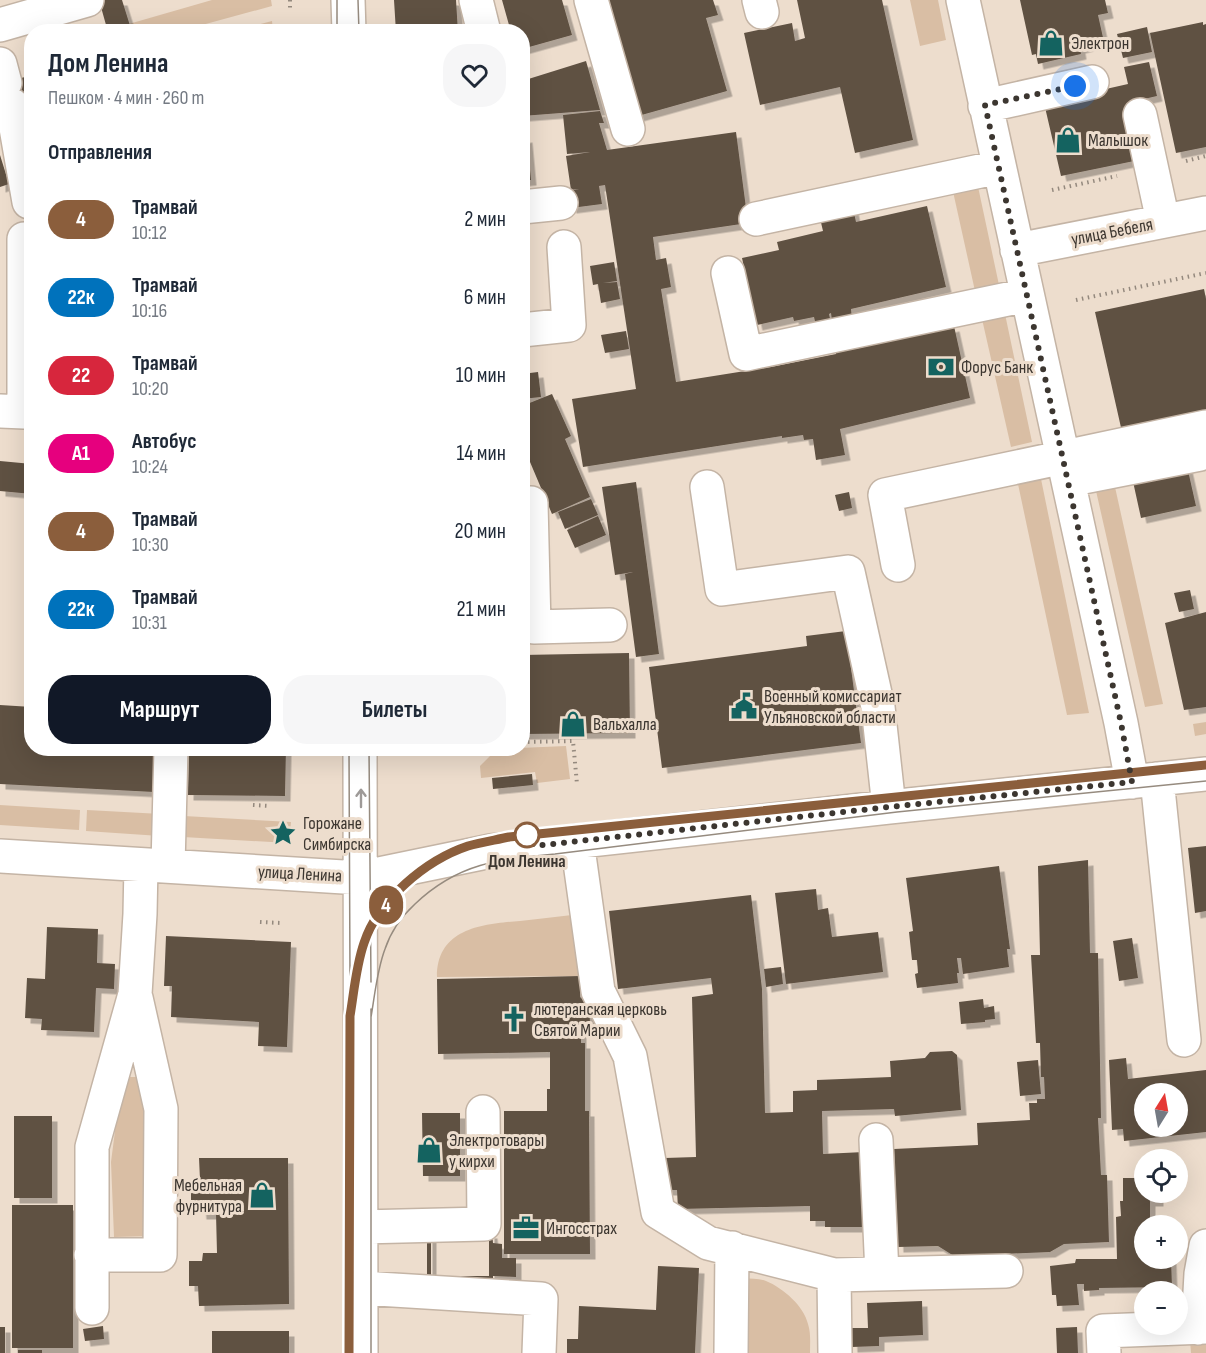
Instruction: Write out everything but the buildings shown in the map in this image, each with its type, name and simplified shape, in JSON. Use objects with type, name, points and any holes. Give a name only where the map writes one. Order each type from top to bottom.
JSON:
[{"type":"street","points":[[0,24],[36,7],[87,0]]},
{"type":"street","points":[[348,0],[349,24]]},
{"type":"street","points":[[476,0],[482,24]]},
{"type":"street","points":[[492,0],[498,24]]},
{"type":"street","points":[[591,0],[628,129]]},
{"type":"street","points":[[963,0],[1121,723],[1145,781],[1184,1040]]},
{"type":"street","points":[[985,105],[1092,82]]},
{"type":"street","points":[[6,84],[24,176]]},
{"type":"street","points":[[1140,115],[1163,221]]},
{"type":"street","points":[[756,219],[999,167]]},
{"type":"street","points":[[530,206],[561,203]]},
{"type":"street","name":"улица Бебеля","points":[[1017,250],[1206,213]]},
{"type":"street","points":[[0,411],[24,412],[24,239]]},
{"type":"street","points":[[530,329],[569,325],[564,247]]},
{"type":"street","points":[[728,273],[746,354],[1027,295]]},
{"type":"street","points":[[898,565],[885,495],[1065,468],[1203,440]]},
{"type":"street","points":[[707,487],[722,590],[848,572],[878,707],[889,807]]},
{"type":"street","points":[[530,503],[534,627],[610,626]]},
{"type":"street","points":[[92,1308],[92,1148],[135,994],[140,914],[154,866],[170,756]]},
{"type":"street","points":[[360,756],[361,1353]]},
{"type":"street","name":"улица Ленина","points":[[0,856],[360,878],[492,851],[1206,774]]},
{"type":"street","points":[[577,841],[598,991],[630,1056],[658,1212],[708,1242],[834,1275],[1006,1271]]},
{"type":"street","points":[[91,1255],[160,1255],[161,1109],[135,994]]},
{"type":"street","points":[[361,1227],[484,1224],[483,1112]]},
{"type":"street","points":[[876,1140],[882,1274]]},
{"type":"street","points":[[1104,1353],[1103,1331],[1202,1328],[1201,1274],[1206,1246]]},
{"type":"street","points":[[731,1353],[732,1248]]},
{"type":"street","points":[[834,1275],[834,1353]]},
{"type":"street","points":[[362,1288],[541,1299],[539,1353]]},
{"type":"path","points":[[290,0],[290,8]]},
{"type":"path","points":[[1076,300],[1206,273]]},
{"type":"path","points":[[530,742],[573,741],[578,784]]},
{"type":"path","points":[[253,805],[270,806]]},
{"type":"path","points":[[260,922],[280,923]]},
{"type":"shaded area","points":[[212,0],[271,0],[272,6],[206,24],[129,24]]},
{"type":"shaded area","points":[[910,0],[938,0],[946,40],[920,46]]},
{"type":"shaded area","points":[[977,182],[999,285],[975,291],[952,187]]},
{"type":"shaded area","points":[[1005,314],[1032,442],[1011,447],[982,319]]},
{"type":"shaded area","points":[[1113,478],[1163,704],[1145,707],[1094,482]]},
{"type":"shaded area","points":[[1041,479],[1089,713],[1067,715],[1018,484]]},
{"type":"shaded area","points":[[1206,722],[1206,734],[1195,736],[1193,724]]},
{"type":"shaded area","points":[[566,746],[570,779],[537,783],[535,772],[481,778],[480,766],[490,756],[530,756],[530,748]]},
{"type":"shaded area","points":[[0,805],[80,810],[79,830],[0,825]]},
{"type":"shaded area","points":[[87,810],[161,814],[160,836],[86,831]]},
{"type":"shaded area","points":[[184,816],[291,822],[289,843],[183,837]]},
{"type":"shaded area","points":[[572,915],[579,976],[437,977],[439,961],[445,948],[465,932],[491,924]]},
{"type":"shaded area","points":[[122,1077],[143,1077],[154,1236],[114,1237],[111,1162]]},
{"type":"shaded area","points":[[743,1278],[761,1279],[773,1284],[797,1304],[806,1317],[809,1327],[810,1353],[743,1353]]},
{"type":"shaded area","points":[[1206,1339],[1206,1353],[1191,1353],[1190,1340]]},
{"type":"tram line","points":[[337,0],[337,24]]},
{"type":"tram line","points":[[358,0],[359,24]]},
{"type":"tram line","points":[[349,756],[350,978]]},
{"type":"tram line","points":[[369,756],[371,982]]},
{"type":"tram line","points":[[350,1016],[361,952],[380,912],[392,897],[420,872],[452,852],[468,846],[509,837],[1206,764]]},
{"type":"tram line","name":"4","points":[[349,1353],[350,1016],[356,976],[364,943],[371,927],[391,897],[413,877],[440,858],[468,846],[509,837],[1206,765]]},
{"type":"tram line","points":[[371,1017],[382,957],[397,924],[431,890],[463,871],[497,861],[897,812],[1206,781]]},
{"type":"tram line","points":[[349,1353],[350,1008]]},
{"type":"tram line","points":[[371,1009],[371,1353]]},
{"type":"place","name":"Электрон","points":[[1051,43]]},
{"type":"place","name":"Малышок","points":[[1068,140]]},
{"type":"place","name":"Форус Банк","points":[[941,367]]},
{"type":"place","name":"Военный комиссариат Ульяновской области","points":[[744,706]]},
{"type":"place","name":"Вальхалла","points":[[573,724]]},
{"type":"place","name":"Горожане Симбирска","points":[[283,833]]},
{"type":"place","name":"Дом Ленина","points":[[527,835]]},
{"type":"place","name":"лютеранская церковь Святой Марии","points":[[514,1019]]},
{"type":"place","name":"Электротовары у кирхи","points":[[429,1150]]},
{"type":"place","name":"Мебельная фурнитура","points":[[262,1195]]},
{"type":"place","name":"Ингосстрах","points":[[526,1228]]},
{"type":"route","points":[[527,835],[534,846],[1132,782],[985,105],[1075,86]]}]
